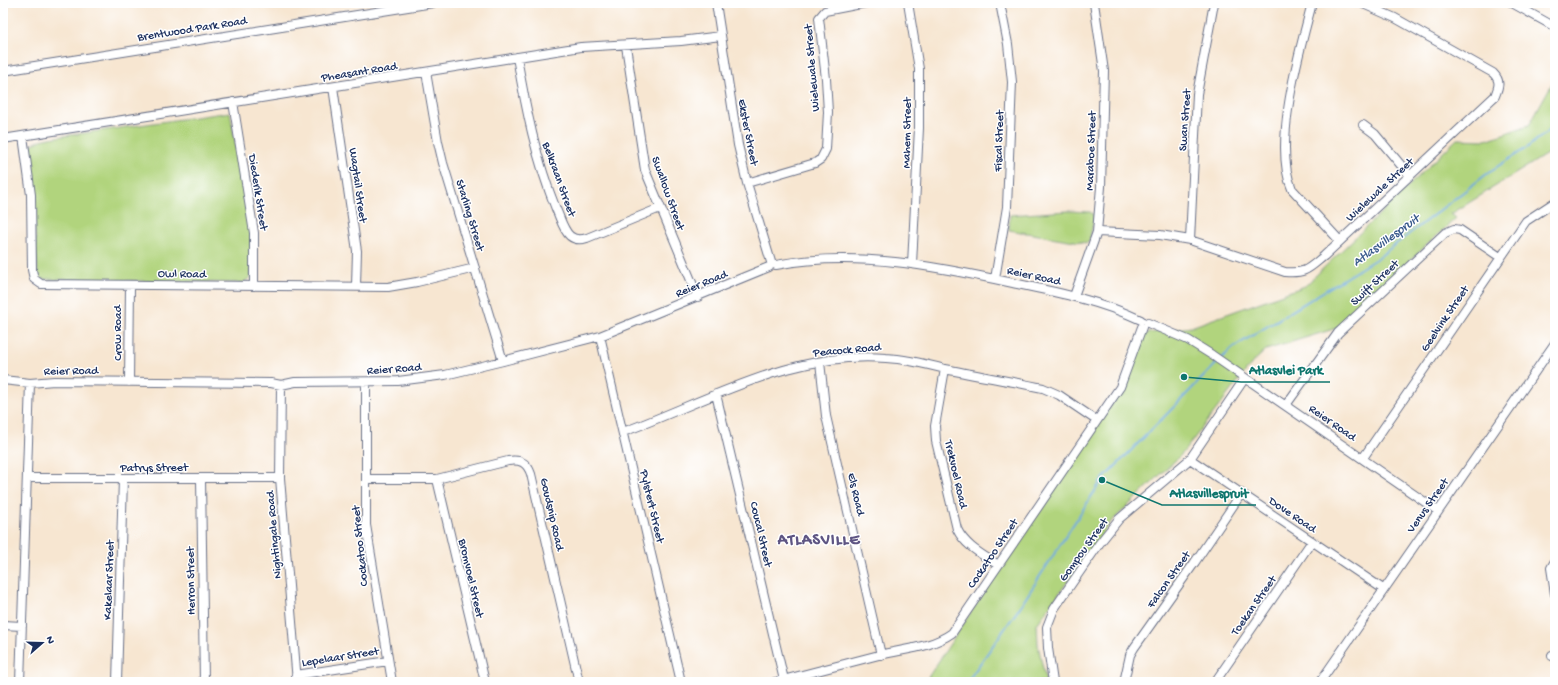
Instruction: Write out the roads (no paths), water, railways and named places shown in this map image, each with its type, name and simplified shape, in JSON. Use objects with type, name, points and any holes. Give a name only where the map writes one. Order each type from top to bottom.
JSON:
[{"type":"street","name":"Brentwood Park Road","points":[[3,71],[433,3]]},
{"type":"street","name":"Ekster Street","points":[[716,3],[738,145],[747,183],[772,265]]},
{"type":"street","name":"Wielewale Street","points":[[747,183],[815,163],[821,159],[826,149],[828,112],[819,18],[824,11],[866,3]]},
{"type":"street","name":"Mahem Street","points":[[908,3],[919,69],[919,128],[912,264]]},
{"type":"street","name":"Fiscal Street","points":[[994,279],[1007,207],[1012,82],[1008,44],[1000,3]]},
{"type":"street","name":"Maraboe Street","points":[[1074,296],[1097,232],[1101,187],[1104,71],[1094,3]]},
{"type":"street","name":"Swan Street","points":[[1190,240],[1197,94],[1214,3]]},
{"type":"street","points":[[1312,3],[1296,63],[1288,110],[1285,160],[1288,179],[1292,189],[1340,241]]},
{"type":"street","name":"Wielewale Street","points":[[1097,232],[1160,235],[1190,240],[1285,272],[1295,273],[1304,272],[1340,241],[1495,96],[1499,82],[1493,73],[1461,54],[1394,18],[1361,3]]},
{"type":"street","points":[[1512,3],[1555,27]]},
{"type":"street","name":"Pheasant Road","points":[[3,139],[581,47],[626,46],[681,42],[721,36]]},
{"type":"street","name":"Swallow Street","points":[[626,46],[644,163],[660,208],[698,297]]},
{"type":"street","name":"Belkraan Street","points":[[517,57],[527,119],[534,145],[547,186],[564,228],[570,236],[579,240],[584,240],[660,208]]},
{"type":"street","name":"Starling Street","points":[[426,72],[438,142],[504,362]]},
{"type":"street","name":"Wagtail Street","points":[[332,87],[357,251],[356,286]]},
{"type":"street","name":"Diederik Street","points":[[233,102],[254,233],[254,286]]},
{"type":"street","points":[[1363,125],[1375,134],[1410,176]]},
{"type":"street","name":"Owl Road","points":[[23,136],[31,195],[32,270],[34,279],[39,284],[388,286],[417,282],[475,268]]},
{"type":"street","name":"Geelvink Street","points":[[1363,458],[1500,256],[1526,221],[1555,202]]},
{"type":"street","name":"Swift Street","points":[[1286,405],[1338,333],[1445,233],[1454,229],[1460,230],[1500,256]]},
{"type":"street","name":"Reier Road","points":[[3,380],[30,383],[271,383],[282,385],[295,382],[398,381],[431,377],[504,362],[600,336],[698,297],[772,265],[825,258],[912,264],[1074,296],[1144,323],[1167,330],[1188,340],[1224,363],[1438,511]]},
{"type":"street","name":"Crow Road","points":[[129,382],[130,285]]},
{"type":"street","name":"Cockatoo Street","points":[[775,682],[931,644],[943,640],[952,633],[1096,420],[1120,387],[1144,323]]},
{"type":"street","name":"Pylstert Street","points":[[600,336],[681,682]]},
{"type":"street","name":"Venus Street","points":[[1320,682],[1383,589],[1555,343]]},
{"type":"street","name":"Peacock Road","points":[[623,432],[716,394],[789,368],[820,362],[854,358],[885,358],[917,362],[1043,388],[1059,395],[1096,420]]},
{"type":"street","name":"Els Road","points":[[820,362],[826,416],[881,655]]},
{"type":"street","name":"Trekvoel Road","points":[[945,369],[935,426],[936,441],[957,529],[961,537],[968,544],[998,565]]},
{"type":"street","name":"Gompou Street","points":[[1053,682],[1046,627],[1054,609],[1099,544],[1119,519],[1190,459],[1245,378]]},
{"type":"street","name":"Cockatoo Street","points":[[366,382],[366,524],[392,682]]},
{"type":"street","points":[[20,682],[30,383]]},
{"type":"street","name":"Nightingale Road","points":[[282,385],[280,478],[297,678]]},
{"type":"street","name":"Coucal Street","points":[[716,394],[784,680]]},
{"type":"street","name":"Dove Road","points":[[1190,459],[1383,589]]},
{"type":"street","name":"Goudsnip Road","points":[[366,479],[436,479],[508,461],[518,460],[528,466],[533,480],[579,682]]},
{"type":"street","name":"Patrys Street","points":[[27,478],[280,478]]},
{"type":"street","name":"Kakelaar Street","points":[[117,682],[123,479]]},
{"type":"street","name":"Herron Street","points":[[200,479],[204,682]]},
{"type":"street","name":"Bromvoel Street","points":[[436,479],[485,682]]},
{"type":"street","name":"Falcon Street","points":[[1124,682],[1130,655],[1134,648],[1241,494]]},
{"type":"street","name":"Toekan Street","points":[[1214,682],[1312,541]]},
{"type":"street","points":[[1555,561],[1551,568],[1555,594]]},
{"type":"street","points":[[3,626],[22,626]]},
{"type":"street","name":"Lepelaar Street","points":[[297,678],[388,661]]},
{"type":"waterway","name":"Atlasvillespruit","points":[[1221,359],[1234,347],[1379,257],[1492,170],[1525,149],[1555,126]]},
{"type":"waterway","name":"Atlasvillespruit","points":[[967,682],[1018,610],[1102,480],[1218,362]]},
{"type":"place","name":"Atlasvlei Park","points":[[1184,377]]},
{"type":"place","name":"Atlasvillespruit","points":[[1102,480]]},
{"type":"district","name":"ATLASVILLE","points":[[819,538]]}]
